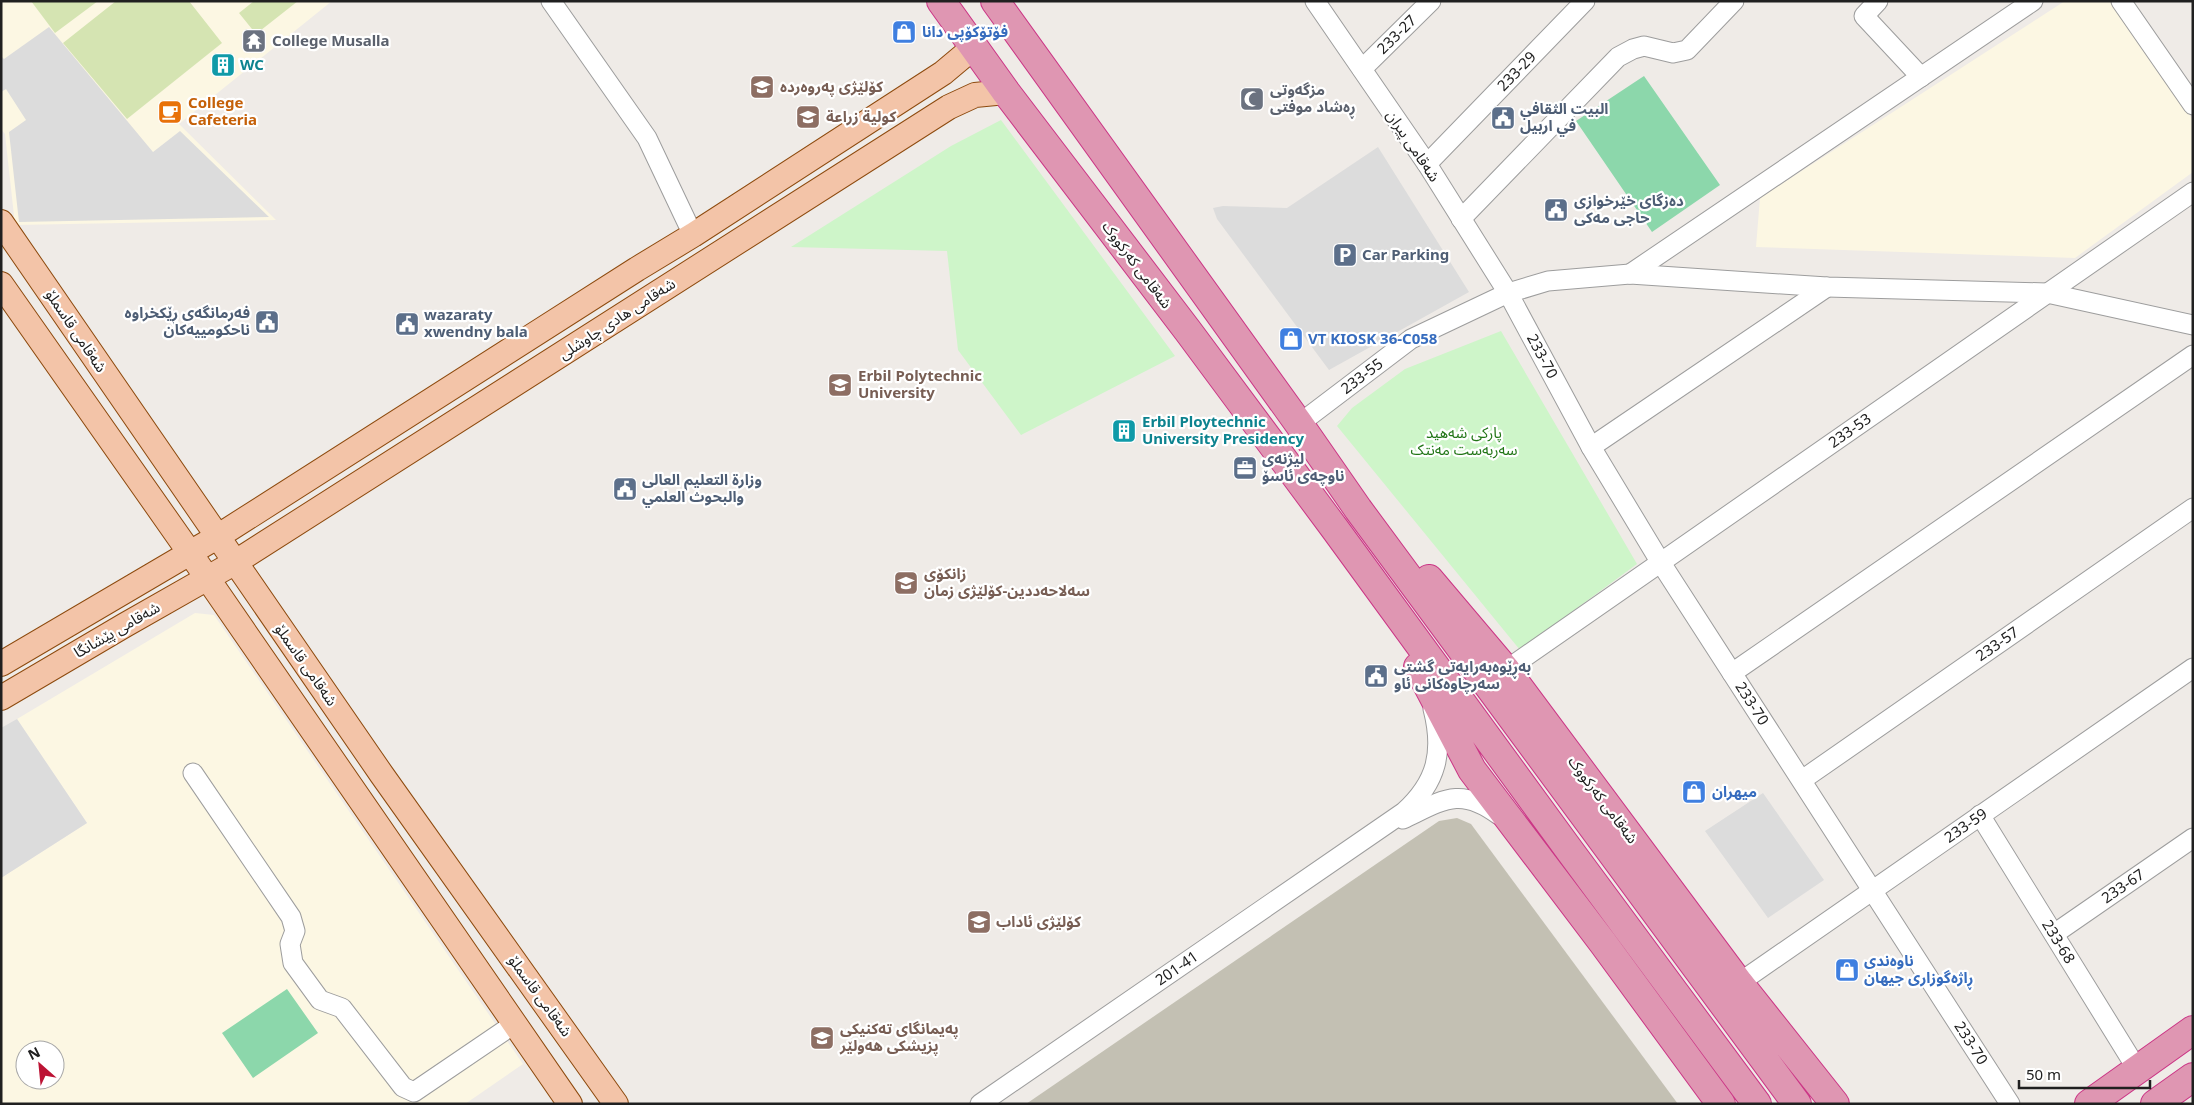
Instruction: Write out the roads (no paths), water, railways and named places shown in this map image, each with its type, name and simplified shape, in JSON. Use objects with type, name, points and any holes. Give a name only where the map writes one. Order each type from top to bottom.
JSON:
[{"type":"highway","name":"شەقامی کەرکووک","points":[[941,1],[1006,92],[1188,331],[1335,529],[1570,852],[1757,1104]]},
{"type":"highway","name":"شەقامی کەرکووک","points":[[995,1],[1358,509],[1595,833],[1797,1104]]},
{"type":"highway","name":"شەقامی کەرکووک","points":[[1358,509],[1431,581],[1506,670],[1739,983],[1832,1102]]},
{"type":"highway","name":"شەقامی کەرکووک","points":[[1335,529],[1397,628],[1472,770],[1721,1104]]},
{"type":"highway","points":[[2088,1104],[2193,1030]]},
{"type":"highway","points":[[2096,1104],[2130,1074]]},
{"type":"highway","points":[[2155,1104],[2193,1077]]},
{"type":"main road","name":"شەقامی هادی چاوشلی","points":[[217,537],[600,292],[693,235],[943,73],[974,47]]},
{"type":"main road","points":[[943,73],[956,83],[960,91],[961,100]]},
{"type":"main road","name":"شەقامی هادی چاوشلی","points":[[234,563],[961,100],[976,95],[1006,92]]},
{"type":"main road","name":"شەقامی قاسملۆ","points":[[1,222],[234,563],[616,1104]]},
{"type":"main road","points":[[637,269],[641,282],[658,293]]},
{"type":"main road","points":[[1,284],[190,553],[565,1097]]},
{"type":"main road","points":[[600,292],[614,302],[620,318]]},
{"type":"main road","name":"شەقامی پێشانگا","points":[[1,664],[217,537]]},
{"type":"main road","name":"شەقامی پێشانگا","points":[[1,698],[234,563]]},
{"type":"main road","points":[[565,1097],[574,1076],[592,1069]]},
{"type":"street","points":[[551,1],[647,138],[693,235]]},
{"type":"street","name":"شەقامی پیران","points":[[1315,1],[1427,164],[1508,293]]},
{"type":"street","name":"233-27","points":[[1362,69],[1431,1]]},
{"type":"street","name":"233-29","points":[[1427,164],[1585,1]]},
{"type":"street","points":[[1461,219],[1618,57],[1633,48],[1644,46],[1673,53],[1687,50],[1734,1]]},
{"type":"street","points":[[1878,1],[1864,16],[1921,77]]},
{"type":"street","points":[[2121,1],[2193,105]]},
{"type":"street","points":[[1630,274],[1921,77],[2025,3]]},
{"type":"street","name":"233-53","points":[[1506,670],[2193,192]]},
{"type":"street","name":"233-55","points":[[1299,424],[1411,339],[1508,293],[1548,281],[1630,274],[1827,287],[2047,293],[2193,324]]},
{"type":"street","points":[[1591,447],[1827,287]]},
{"type":"street","name":"233-70","points":[[1508,293],[1591,447],[1661,562],[2010,1104]]},
{"type":"street","points":[[1732,673],[2193,355]]},
{"type":"street","name":"233-57","points":[[1802,780],[2193,508]]},
{"type":"street","name":"233-59","points":[[1739,983],[2193,668]]},
{"type":"street","name":"201-41","points":[[980,1104],[1404,812],[1422,794],[1436,764],[1439,751],[1437,726],[1423,675]]},
{"type":"street","points":[[193,773],[291,916],[295,931],[290,944],[293,963],[320,1000],[342,1008],[403,1086],[414,1092],[514,1024]]},
{"type":"street","name":"201-41","points":[[1373,835],[1432,806],[1461,798],[1485,805],[1518,830]]},
{"type":"street","name":"233-68","points":[[1980,815],[2054,934],[2130,1074]]},
{"type":"street","name":"233-67","points":[[2054,934],[2193,838]]},
{"type":"place","name":"فۆتۆکۆپی دانا","points":[[904,32]]},
{"type":"place","name":"College Musalla","points":[[254,41]]},
{"type":"place","name":"WC","points":[[223,65]]},
{"type":"place","name":"کۆلێژی پەروەردە","points":[[762,87]]},
{"type":"place","name":"مزگەوتی ڕەشاد موفتی","points":[[1252,99]]},
{"type":"place","name":"College Cafeteria","points":[[170,112]]},
{"type":"place","name":"كولية زراعة","points":[[808,117]]},
{"type":"place","name":"البيت الثقافي في اربيل","points":[[1503,118]]},
{"type":"place","name":"دەزگای خێرخوازی حاجی مەکی","points":[[1556,210]]},
{"type":"place","name":"Car Parking","points":[[1345,255]]},
{"type":"place","name":"فەرمانگەی ڕێکخراوە ناحکومییەکان","points":[[267,322]]},
{"type":"place","name":"wazaraty xwendny bala","points":[[407,324]]},
{"type":"place","name":"VT KIOSK 36-C058","points":[[1291,339]]},
{"type":"place","name":"Erbil Polytechnic University","points":[[840,385]]},
{"type":"place","name":"Erbil Ploytechnic University Presidency","points":[[1124,431]]},
{"type":"place","name":"لیژنەی ناوچەی ئاسۆ","points":[[1245,468]]},
{"type":"place","name":"وزارة التعليم العالى والبحوث العلمي","points":[[625,489]]},
{"type":"place","name":"زانکۆی سەلاحەددین-کۆلێژی زمان","points":[[906,583]]},
{"type":"place","name":"بەڕێوەبەرایەتی گشتی سەرچاوەکانی ئاو","points":[[1376,676]]},
{"type":"place","name":"میهران","points":[[1694,792]]},
{"type":"place","name":"کۆلێژی ئاداب","points":[[979,922]]},
{"type":"place","name":"ناوەندی ڕاژەگوزاری جیهان","points":[[1847,970]]},
{"type":"place","name":"پەیمانگای تەکنیکی پزیشکی هەولێر","points":[[822,1038]]},
{"type":"park label","name":"پارکی شەهید سەربەست مەنتک","points":[[1464,442]]}]
